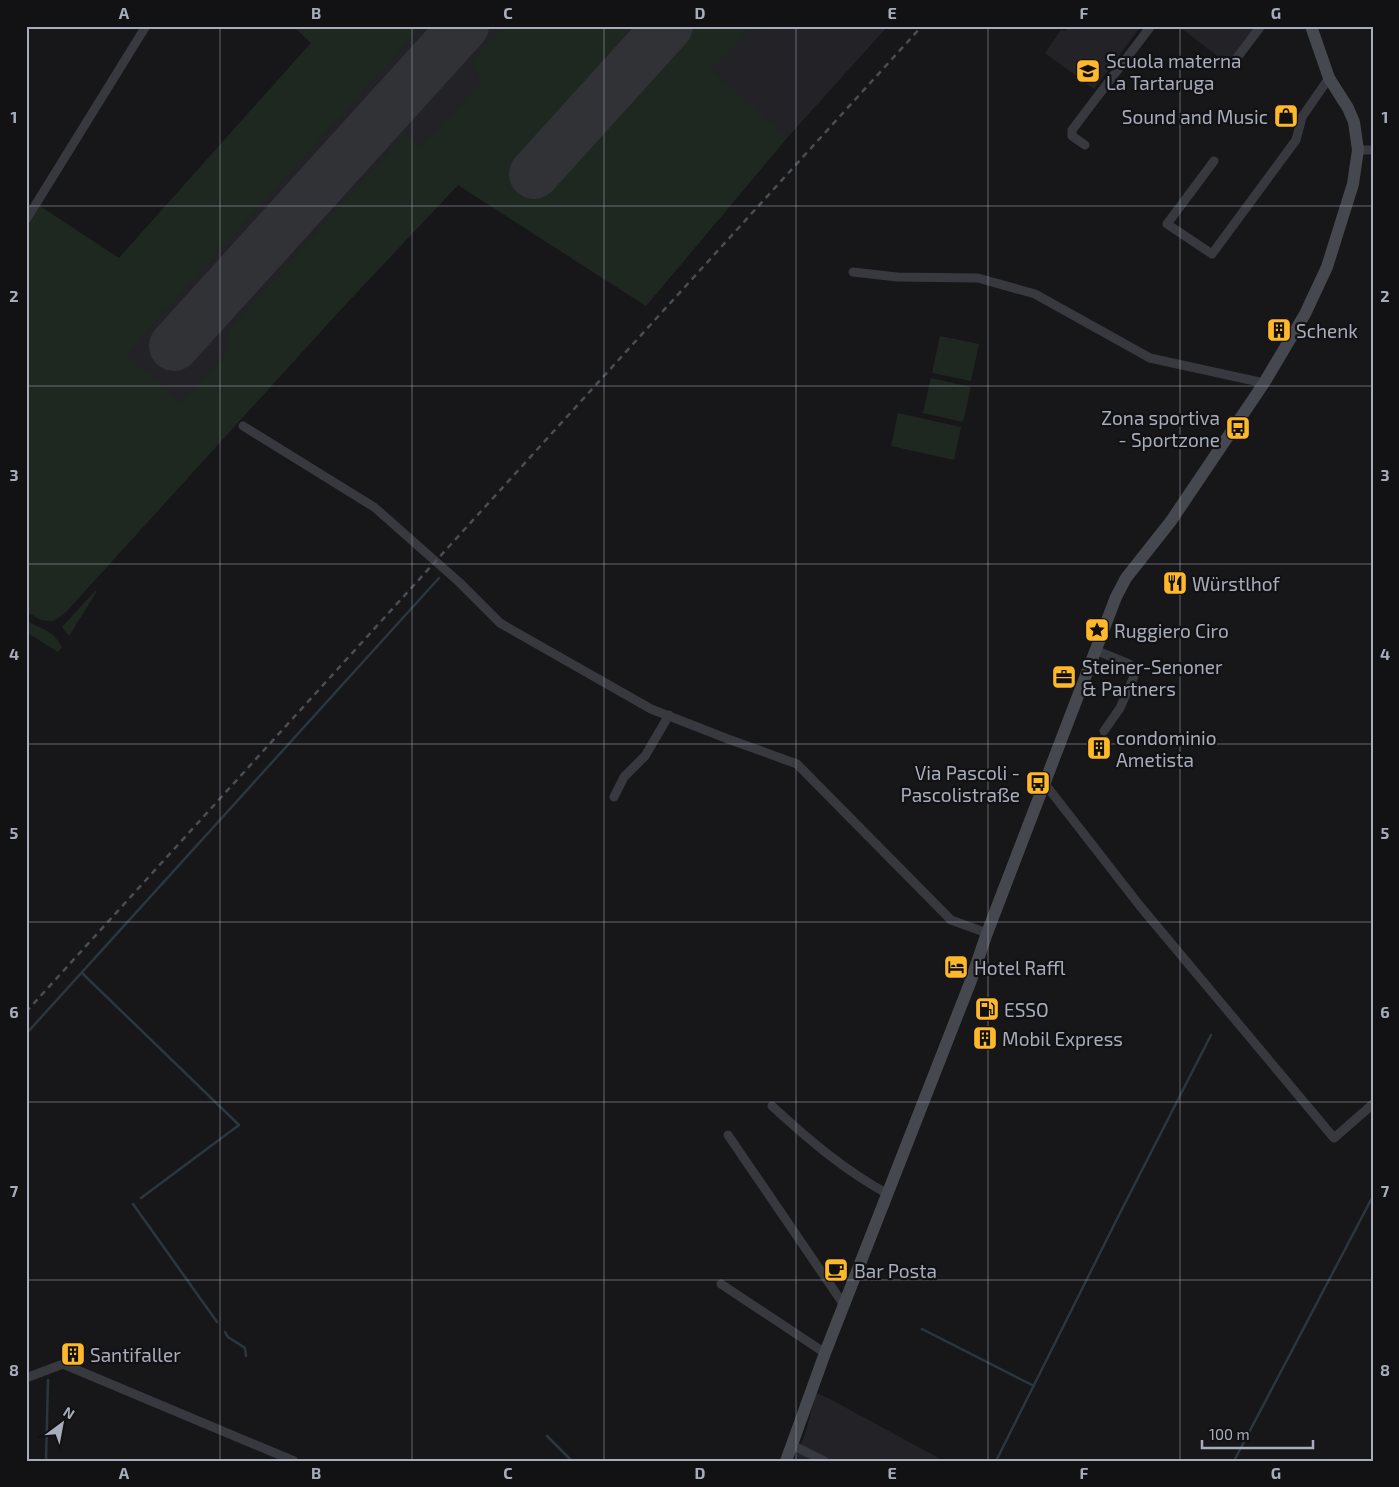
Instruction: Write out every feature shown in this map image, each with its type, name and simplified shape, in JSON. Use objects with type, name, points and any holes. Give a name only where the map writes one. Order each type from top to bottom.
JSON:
[{"type":"street","points":[[26,220],[146,26]]},
{"type":"street","points":[[1085,145],[1072,136],[1072,130],[1151,26]]},
{"type":"street","points":[[1233,63],[1261,26]]},
{"type":"street","points":[[786,1461],[825,1353],[970,984],[987,933],[1116,597],[1126,578],[1171,520],[1264,383],[1305,314],[1326,267],[1353,184],[1358,150],[1354,122],[1330,78],[1311,26]]},
{"type":"street","points":[[1214,161],[1167,224],[1212,254],[1296,140],[1302,117],[1330,78]]},
{"type":"street","points":[[1358,150],[1373,150]]},
{"type":"street","points":[[853,272],[897,277],[978,278],[1021,289],[1035,294],[1150,358],[1264,383]]},
{"type":"street","points":[[243,426],[374,508],[459,582],[500,623],[651,709],[797,764],[951,920],[987,933]]},
{"type":"street","points":[[1095,650],[1128,664],[1135,670],[1120,708],[1104,732]]},
{"type":"street","points":[[614,797],[624,777],[645,756],[669,715]]},
{"type":"street","points":[[1044,784],[1140,906],[1334,1138],[1373,1104]]},
{"type":"street","points":[[772,1106],[811,1142],[854,1173],[888,1194]]},
{"type":"street","points":[[728,1135],[844,1305]]},
{"type":"street","points":[[721,1284],[825,1353]]},
{"type":"street","points":[[26,1378],[63,1364],[294,1461]]},
{"type":"street","points":[[792,1445],[824,1461]]},
{"type":"shaded area","points":[[293,26],[888,26],[787,138],[646,306],[458,185],[344,306],[65,613],[54,621],[41,620],[26,611],[119,258],[311,43]]},
{"type":"shaded area","points":[[293,26],[422,26],[126,354],[182,403],[225,355],[230,328],[405,134],[421,148],[481,83],[472,61],[503,26],[752,26],[712,70],[787,138],[646,306],[458,185],[344,306],[65,613],[49,621],[37,618],[26,611],[26,227],[40,206],[119,258],[311,43]]},
{"type":"shaded area","name":"Scuola materna La Tartaruga","points":[[1069,26],[1141,26],[1094,89],[1045,53],[1061,30],[1065,31]]},
{"type":"shaded area","points":[[1178,26],[1258,26],[1228,64]]},
{"type":"shaded area","points":[[940,336],[979,344],[971,381],[932,373]]},
{"type":"shaded area","points":[[931,378],[971,387],[963,422],[923,413]]},
{"type":"shaded area","points":[[898,413],[961,427],[954,460],[891,446]]},
{"type":"shaded area","points":[[97,591],[69,636],[62,627]]},
{"type":"shaded area","points":[[26,620],[46,630],[58,641],[62,647],[58,652],[26,632]]},
{"type":"shaded area","points":[[816,1393],[944,1461],[793,1461],[805,1435]]},
{"type":"waterway","points":[[26,1034],[439,578]]},
{"type":"waterway","points":[[82,973],[239,1125],[141,1198]]},
{"type":"waterway","points":[[996,1461],[1211,1035]]},
{"type":"waterway","points":[[1234,1461],[1373,1196]]},
{"type":"waterway","points":[[133,1204],[217,1322]]},
{"type":"waterway","points":[[922,1329],[1034,1386]]},
{"type":"waterway","points":[[225,1332],[228,1337],[245,1348],[246,1356]]},
{"type":"waterway","points":[[46,1461],[48,1380]]},
{"type":"waterway","points":[[547,1436],[572,1461]]},
{"type":"runway","points":[[174,346],[464,26]]},
{"type":"runway","points":[[534,174],[668,26]]},
{"type":"railway","points":[[26,1012],[922,26]]},
{"type":"place","name":"Scuola materna La Tartaruga","points":[[1088,71]]},
{"type":"place","name":"Sound and Music","points":[[1286,116]]},
{"type":"place","name":"Schenk","points":[[1279,330]]},
{"type":"place","name":"Zona sportiva - Sportzone","points":[[1238,428]]},
{"type":"place","name":"Würstlhof","points":[[1175,583]]},
{"type":"place","name":"Ruggiero Ciro","points":[[1097,630]]},
{"type":"place","name":"Steiner-Senoner & Partners","points":[[1064,677]]},
{"type":"place","name":"condominio Ametista","points":[[1099,748]]},
{"type":"place","name":"Via Pascoli - Pascolistraße","points":[[1038,783]]},
{"type":"place","name":"Hotel Raffl","points":[[956,967]]},
{"type":"place","name":"ESSO","points":[[987,1009]]},
{"type":"place","name":"Mobil Express","points":[[985,1038]]},
{"type":"place","name":"Bar Posta","points":[[836,1270]]},
{"type":"place","name":"Santifaller","points":[[73,1354]]}]
